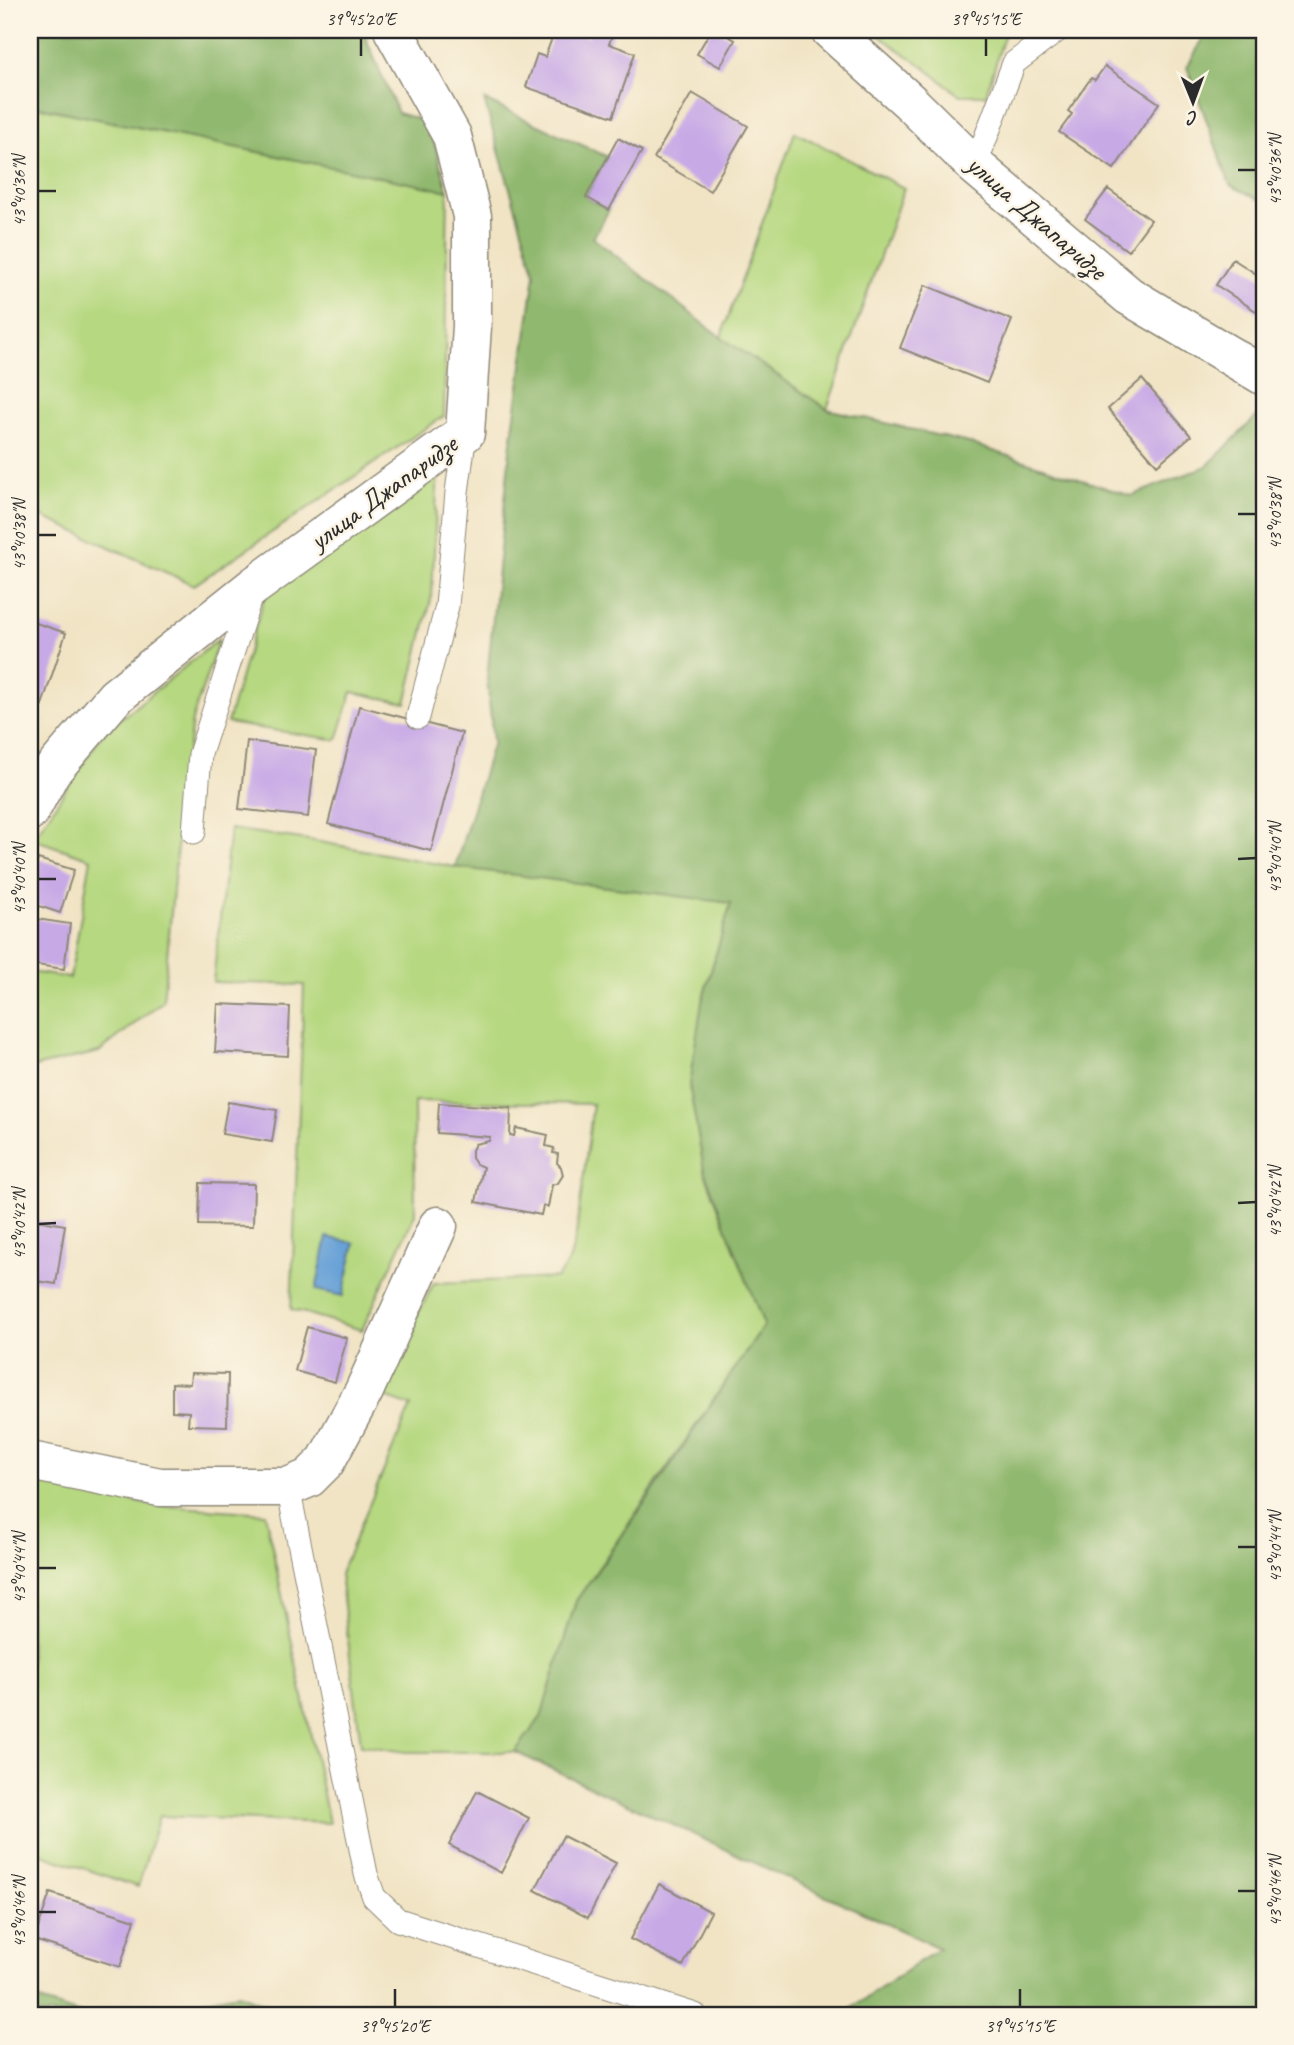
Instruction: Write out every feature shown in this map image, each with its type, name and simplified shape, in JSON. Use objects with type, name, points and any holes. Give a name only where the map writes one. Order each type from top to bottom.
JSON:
[{"type":"street","name":"улица Джапаридзе","points":[[30,811],[51,772],[116,697],[254,586],[465,433],[472,326],[472,216],[452,136],[393,30]]},
{"type":"street","name":"улица Джапаридзе","points":[[830,30],[910,102],[975,166],[1129,296],[1253,372],[1264,376]]},
{"type":"street","points":[[30,1461],[160,1487],[288,1487],[309,1478],[326,1461],[364,1391],[438,1226]]},
{"type":"lane","points":[[975,166],[1014,63],[1058,30]]},
{"type":"lane","points":[[418,718],[447,606],[465,433]]},
{"type":"lane","points":[[194,832],[200,754],[254,586]]},
{"type":"lane","points":[[288,1487],[366,1874],[374,1897],[398,1920],[695,2015]]},
{"type":"green space","points":[[30,30],[363,32],[398,113],[428,122],[448,191],[30,105]]},
{"type":"green space","points":[[871,30],[1006,30],[986,95],[959,95]]},
{"type":"green space","points":[[1208,30],[1264,30],[1264,202],[1230,185],[1187,67]]},
{"type":"green space","points":[[484,100],[608,157],[586,197],[609,210],[593,238],[721,337],[827,409],[969,443],[1131,496],[1207,466],[1259,414],[1264,414],[1264,2015],[842,2015],[939,1948],[515,1752],[541,1717],[576,1601],[764,1325],[704,1170],[689,1084],[702,1002],[731,903],[455,867],[493,742],[487,678],[510,450],[535,274]]},
{"type":"green space","points":[[30,105],[448,191],[444,416],[194,585],[30,511]]},
{"type":"green space","points":[[795,132],[904,188],[827,409],[721,337]]},
{"type":"green space","points":[[438,467],[432,595],[406,703],[352,692],[337,740],[227,723],[265,594]]},
{"type":"green space","points":[[219,639],[192,720],[180,814],[163,1001],[99,1052],[30,1068],[30,972],[70,978],[91,859],[33,839],[103,733]]},
{"type":"green space","points":[[230,829],[309,840],[455,867],[731,903],[702,1002],[704,1170],[764,1325],[576,1601],[541,1717],[515,1752],[405,1752],[361,1745],[340,1574],[411,1406],[376,1394],[434,1283],[557,1278],[570,1259],[576,1235],[593,1104],[414,1101],[415,1214],[362,1330],[291,1309],[304,985],[213,982]]},
{"type":"green space","points":[[30,1478],[150,1505],[265,1513],[329,1823],[159,1816],[138,1887],[39,1853],[30,1869]]},
{"type":"green space","points":[[238,1994],[294,2015],[123,2015]]},
{"type":"green space","points":[[30,1998],[83,2015],[30,2015]]},
{"type":"water","points":[[327,1237],[355,1243],[343,1296],[316,1290]]},
{"type":"building","points":[[555,30],[568,30],[588,37],[591,30],[603,30],[613,33],[609,44],[635,53],[613,117],[526,87],[537,54],[545,57]]},
{"type":"building","points":[[711,30],[717,30],[735,40],[720,67],[697,54]]},
{"type":"building","points":[[1105,66],[1159,103],[1114,169],[1059,132],[1072,114],[1068,111],[1091,78],[1095,80]]},
{"type":"building","points":[[692,93],[748,126],[710,191],[654,158]]},
{"type":"building","points":[[618,138],[642,151],[609,210],[586,197]]},
{"type":"building","points":[[1108,189],[1151,220],[1128,251],[1085,219]]},
{"type":"building","points":[[1233,259],[1264,279],[1262,315],[1216,285]]},
{"type":"building","points":[[925,285],[1012,320],[987,383],[900,348]]},
{"type":"building","points":[[1142,379],[1191,436],[1157,465],[1108,409]]},
{"type":"building","points":[[30,621],[66,633],[38,717],[30,715]]},
{"type":"building","points":[[359,706],[462,733],[431,851],[328,824]]},
{"type":"building","points":[[247,741],[316,750],[308,817],[239,809]]},
{"type":"building","points":[[38,859],[74,870],[60,913],[30,903],[30,885]]},
{"type":"building","points":[[30,918],[70,924],[64,969],[30,964]]},
{"type":"building","points":[[218,1004],[290,1007],[288,1056],[215,1052]]},
{"type":"building","points":[[228,1102],[277,1110],[272,1142],[222,1134]]},
{"type":"building","points":[[439,1103],[511,1108],[510,1135],[514,1136],[516,1128],[548,1135],[546,1146],[554,1148],[553,1153],[558,1154],[557,1163],[563,1175],[558,1183],[552,1185],[548,1207],[543,1206],[541,1215],[476,1202],[483,1167],[476,1164],[472,1158],[472,1150],[475,1144],[489,1141],[490,1137],[437,1133]]},
{"type":"building","points":[[200,1183],[254,1184],[253,1226],[199,1225]]},
{"type":"building","points":[[30,1219],[65,1225],[56,1284],[30,1280]]},
{"type":"building","points":[[307,1327],[347,1338],[335,1382],[295,1371]]},
{"type":"building","points":[[191,1373],[228,1374],[227,1426],[188,1425],[189,1412],[172,1411],[172,1383],[190,1384]]},
{"type":"building","points":[[477,1791],[529,1818],[501,1873],[449,1845]]},
{"type":"building","points":[[563,1836],[616,1863],[588,1918],[535,1890]]},
{"type":"building","points":[[659,1884],[711,1912],[683,1966],[630,1939]]},
{"type":"building","points":[[50,1893],[135,1920],[120,1967],[34,1940]]}]
